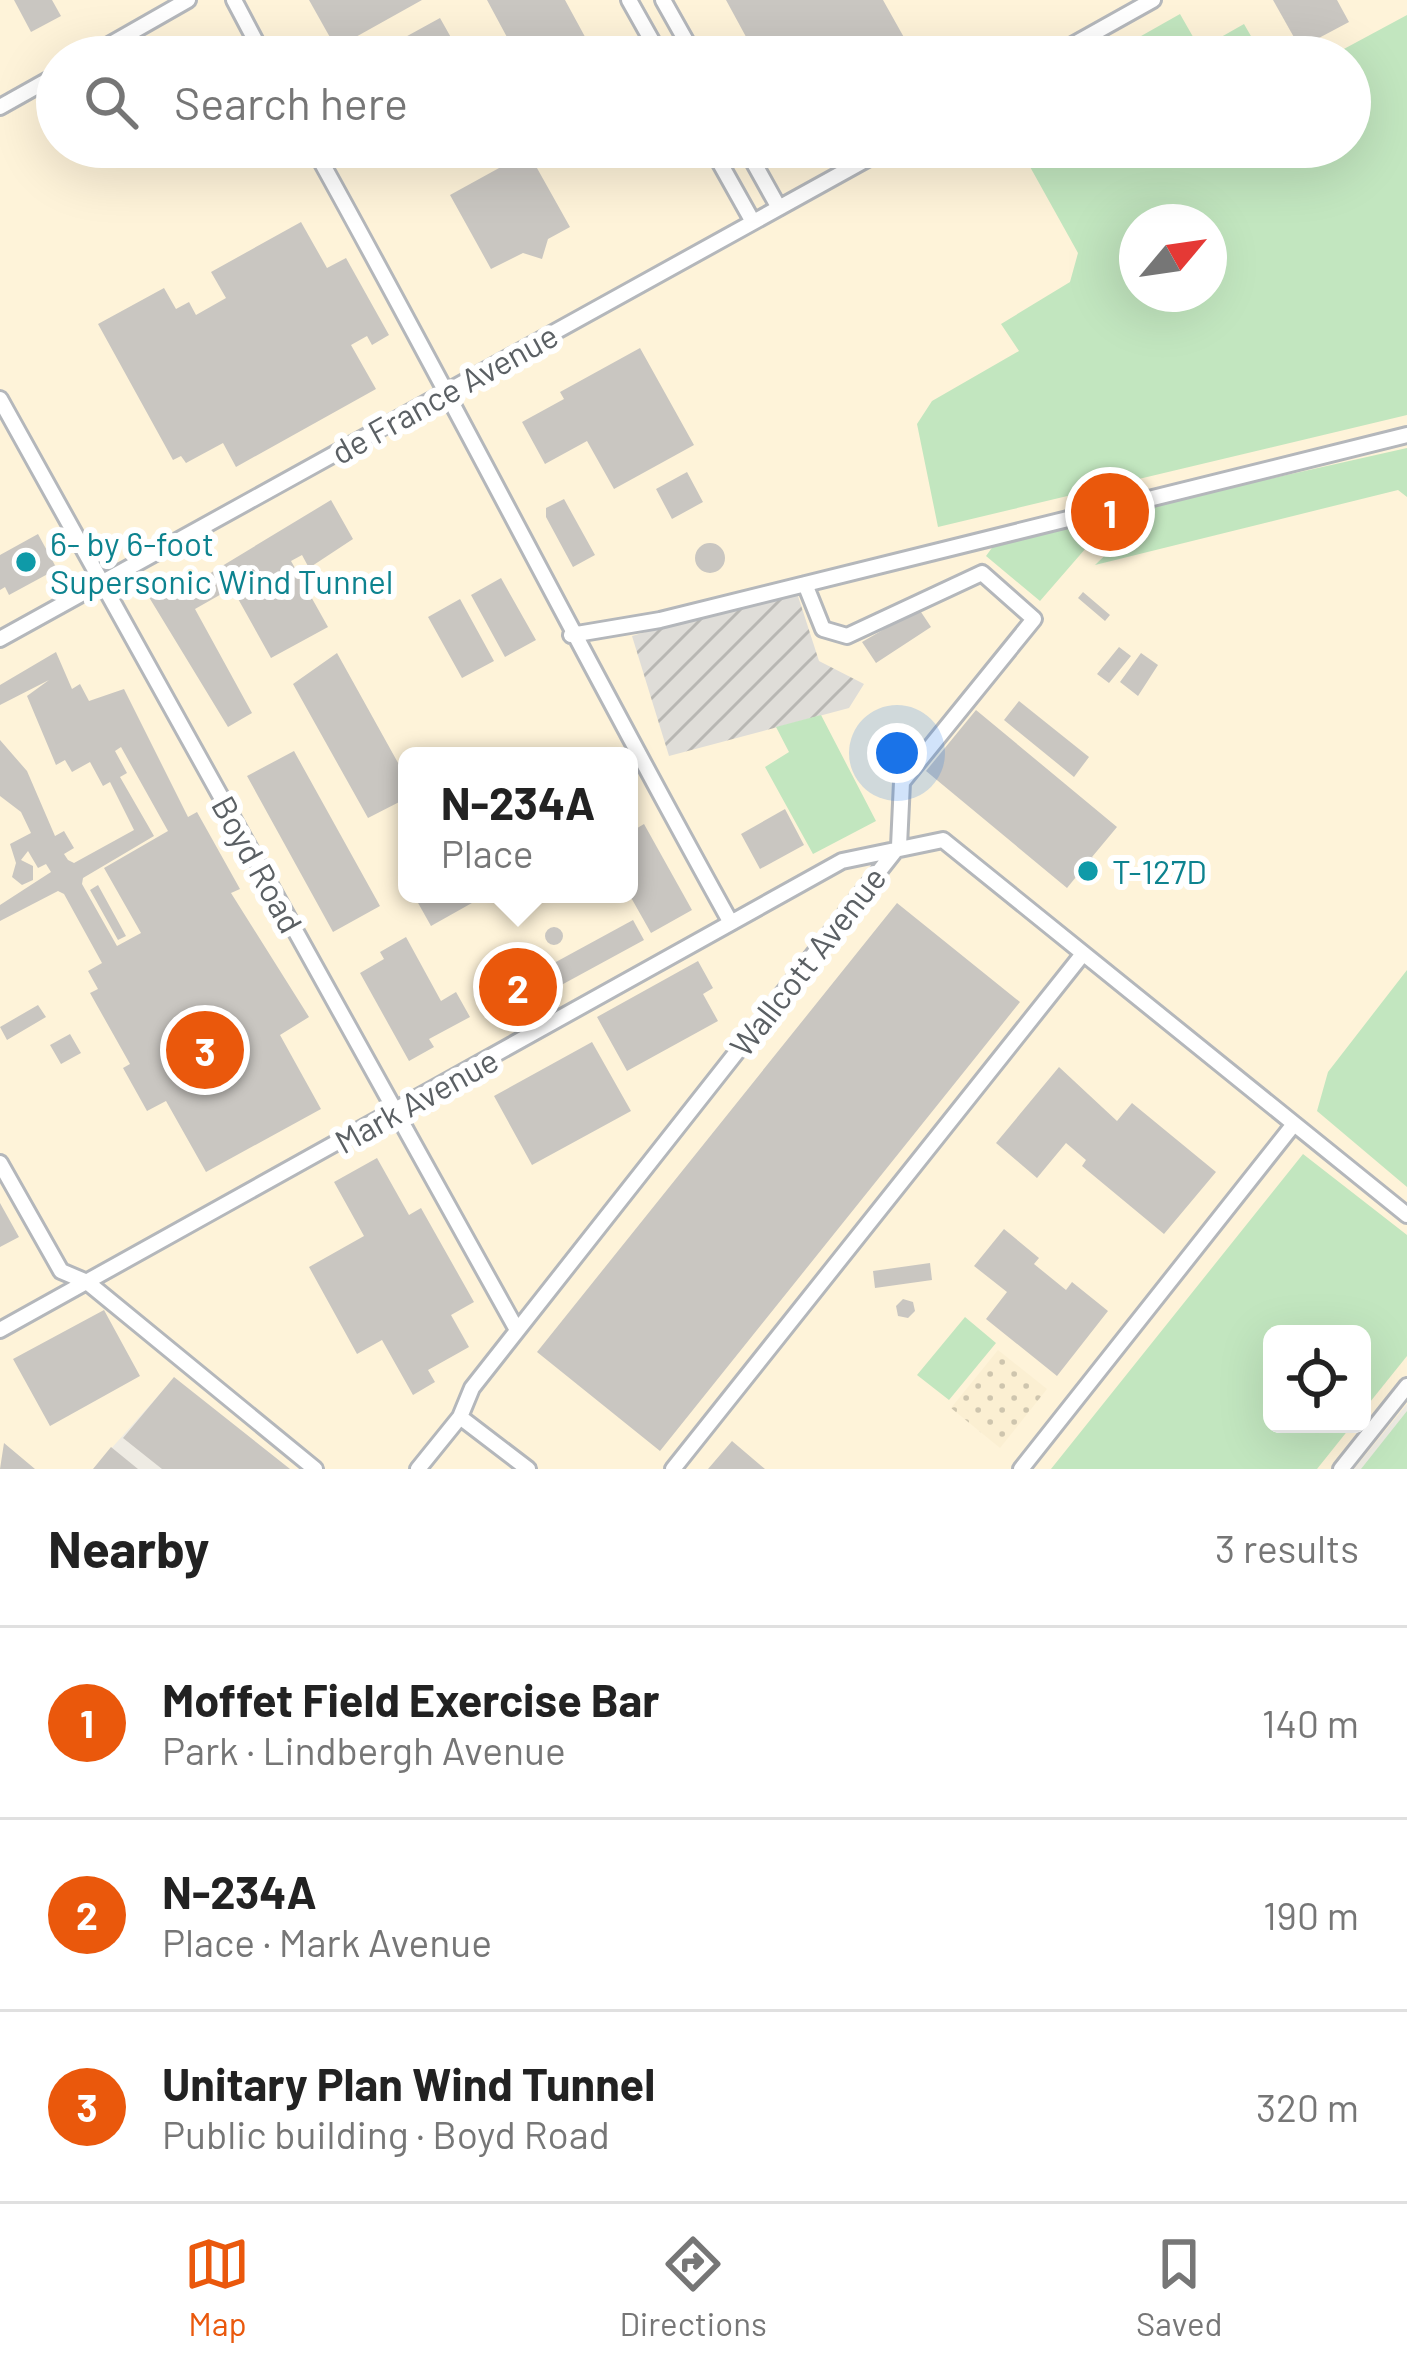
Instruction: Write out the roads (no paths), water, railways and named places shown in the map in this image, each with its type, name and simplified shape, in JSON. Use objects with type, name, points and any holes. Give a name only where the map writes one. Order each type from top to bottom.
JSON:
[{"type":"street","points":[[125,36],[188,0]]},
{"type":"street","points":[[234,0],[253,36]]},
{"type":"street","points":[[629,0],[649,36]]},
{"type":"street","points":[[664,0],[684,36]]},
{"type":"street","points":[[1089,36],[1153,0]]},
{"type":"street","points":[[0,107],[36,87]]},
{"type":"street","points":[[325,168],[448,390],[634,747]]},
{"type":"street","points":[[723,168],[753,223]]},
{"type":"street","points":[[757,168],[779,208]]},
{"type":"street","name":"de France Avenue","points":[[0,639],[851,168]]},
{"type":"street","name":"Boyd Road","points":[[0,399],[517,1330]]},
{"type":"street","points":[[572,635],[659,620],[1407,435]]},
{"type":"street","name":"Wallcott Avenue","points":[[418,1469],[460,1417],[472,1388],[899,846],[902,782],[1034,620],[982,573],[847,636],[823,629],[805,584]]},
{"type":"street","points":[[638,755],[731,923]]},
{"type":"street","name":"Mark Avenue","points":[[0,1330],[842,861],[943,840],[1407,1215]]},
{"type":"street","points":[[673,1469],[1082,955]]},
{"type":"street","points":[[1021,1469],[1294,1124]]},
{"type":"street","points":[[0,1163],[62,1271],[88,1282],[315,1469]]},
{"type":"street","points":[[1340,1469],[1407,1386]]},
{"type":"street","points":[[460,1417],[528,1469]]},
{"type":"place","name":"Moffet Field Exercise Bar","points":[[1110,512]]},
{"type":"place","name":"6- by 6-foot Supersonic Wind Tunnel","points":[[26,562]]},
{"type":"place","name":"T-127D","points":[[1088,871]]},
{"type":"place","name":"N-234A","points":[[518,987]]},
{"type":"place","name":"Unitary Plan Wind Tunnel","points":[[205,1050]]}]
